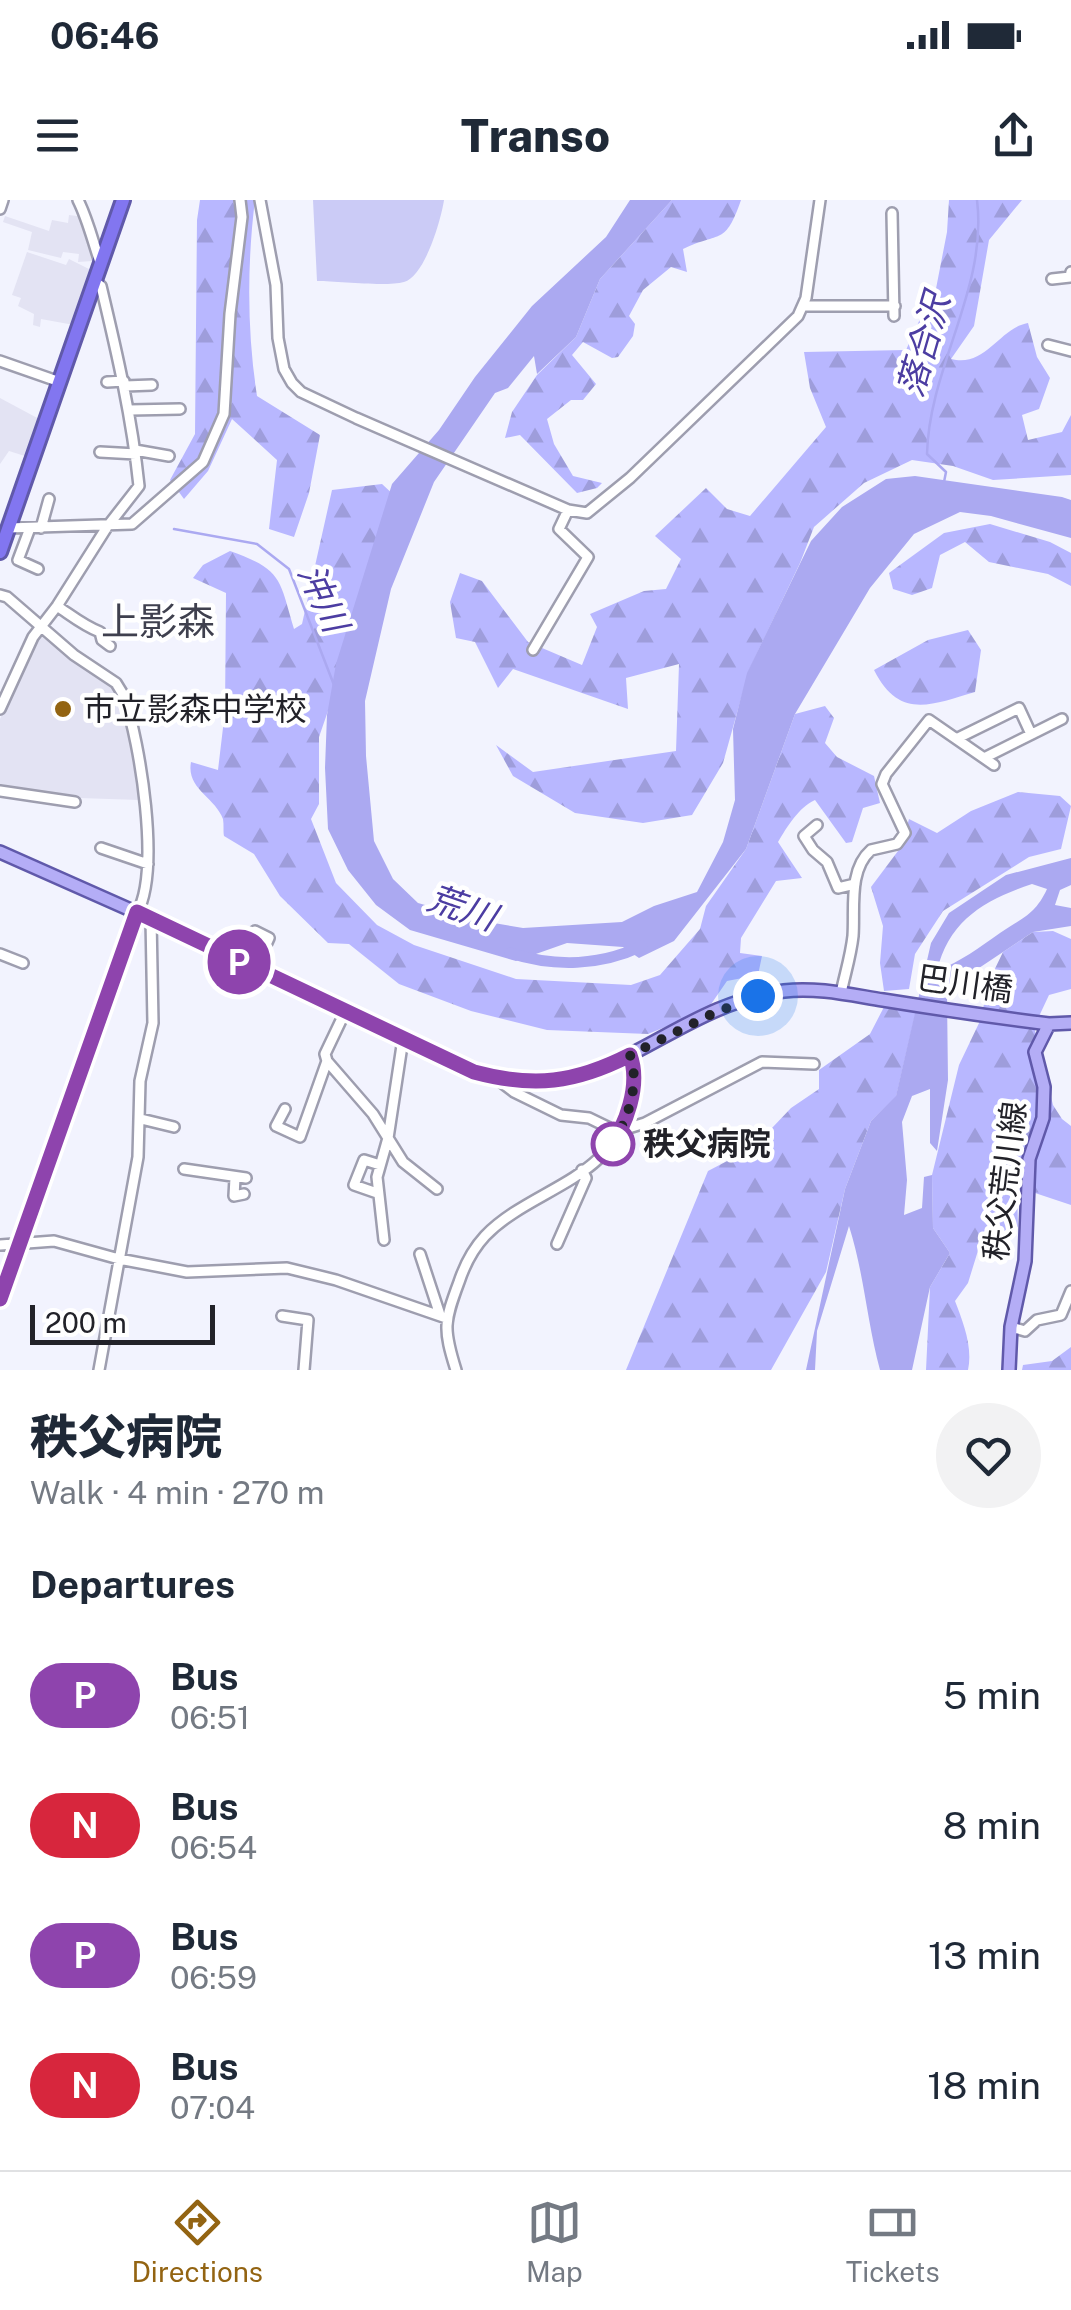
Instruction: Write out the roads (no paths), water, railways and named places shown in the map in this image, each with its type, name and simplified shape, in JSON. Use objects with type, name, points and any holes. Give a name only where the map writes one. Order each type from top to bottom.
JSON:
[{"type":"highway","points":[[0,552],[4,531],[123,200]]},
{"type":"main road","name":"巴川橋","points":[[0,852],[137,912],[455,1064],[496,1078],[540,1082],[585,1075],[741,1001],[791,990],[841,993],[1044,1023]]},
{"type":"main road","points":[[1044,1023],[1071,1022]]},
{"type":"main road","name":"秩父荒川線","points":[[1009,1370],[1011,1327],[1025,1261],[1029,1160],[1044,1118],[1044,1086],[1035,1052],[1044,1023]]},
{"type":"street","points":[[0,208],[3,200]]},
{"type":"street","points":[[78,200],[101,265]]},
{"type":"street","points":[[4,531],[132,524],[203,462],[224,414],[230,314],[242,217],[240,200]]},
{"type":"street","points":[[260,200],[276,285],[284,370],[301,392],[568,510],[587,514],[599,507],[788,328],[804,306],[820,200]]},
{"type":"street","points":[[804,306],[894,311],[892,213]]},
{"type":"street","points":[[1052,278],[1070,277],[1071,272]]},
{"type":"street","points":[[0,709],[33,637],[139,486],[130,410],[101,286],[95,282]]},
{"type":"street","points":[[1048,345],[1071,352]]},
{"type":"street","points":[[0,361],[60,382]]},
{"type":"street","points":[[107,382],[152,385]]},
{"type":"street","points":[[130,410],[180,409]]},
{"type":"street","points":[[100,452],[169,456]]},
{"type":"street","points":[[38,569],[18,560],[49,499]]},
{"type":"street","points":[[533,650],[588,557],[559,529],[568,510]]},
{"type":"street","points":[[0,595],[8,597],[74,656],[116,683],[124,696],[144,800],[148,864],[146,896],[137,912],[0,1299]]},
{"type":"street","points":[[57,606],[78,617],[84,626],[100,632],[102,640],[110,646]]},
{"type":"street","points":[[958,738],[1019,708],[1031,734]]},
{"type":"street","points":[[984,758],[1062,719]]},
{"type":"street","points":[[841,993],[853,938],[854,884],[865,854],[897,844],[905,833],[882,784],[886,774],[929,720],[994,765]]},
{"type":"street","points":[[0,790],[75,802]]},
{"type":"street","points":[[817,825],[804,836],[827,862],[838,888],[854,884]]},
{"type":"street","points":[[101,848],[148,864]]},
{"type":"street","points":[[99,1370],[138,1156],[140,1080],[153,1022],[151,919]]},
{"type":"street","points":[[240,963],[255,931],[268,938],[254,970]]},
{"type":"street","points":[[0,954],[23,963]]},
{"type":"street","points":[[345,1012],[325,1054],[327,1061],[372,1114],[403,1162],[436,1189]]},
{"type":"street","points":[[384,1240],[377,1193],[403,1039]]},
{"type":"street","points":[[443,1316],[467,1258],[486,1235],[582,1170],[608,1150],[621,1132],[633,1072],[630,1055]]},
{"type":"street","points":[[285,1108],[276,1126],[300,1136],[327,1061]]},
{"type":"street","points":[[496,1078],[514,1092],[561,1115],[589,1118],[621,1132],[762,1062],[814,1064]]},
{"type":"street","points":[[141,1119],[174,1127]]},
{"type":"street","points":[[377,1193],[354,1184],[364,1160],[380,1165]]},
{"type":"street","points":[[184,1169],[246,1178]]},
{"type":"street","points":[[557,1244],[586,1178],[582,1170]]},
{"type":"street","points":[[234,1178],[234,1196],[244,1194]]},
{"type":"street","points":[[0,1246],[54,1241],[187,1272],[287,1268],[443,1316]]},
{"type":"street","points":[[420,1254],[443,1316],[456,1370]]},
{"type":"street","points":[[1011,1327],[1025,1330],[1038,1320],[1062,1315],[1071,1291]]},
{"type":"street","points":[[282,1316],[308,1320],[304,1370]]},
{"type":"waterway","name":"落合沢","points":[[944,482],[946,472],[927,454],[930,422],[974,265],[977,200]]},
{"type":"waterway","name":"沖川","points":[[174,529],[257,544],[289,569],[334,685]]},
{"type":"waterway","name":"荒川","points":[[510,953],[543,961],[577,962],[610,958],[642,946]]},
{"type":"place","name":"市立影森中学校","points":[[63,709]]},
{"type":"place","name":"秩父病院","points":[[613,1144]]},
{"type":"district","name":"上影森","points":[[158,622]]}]
